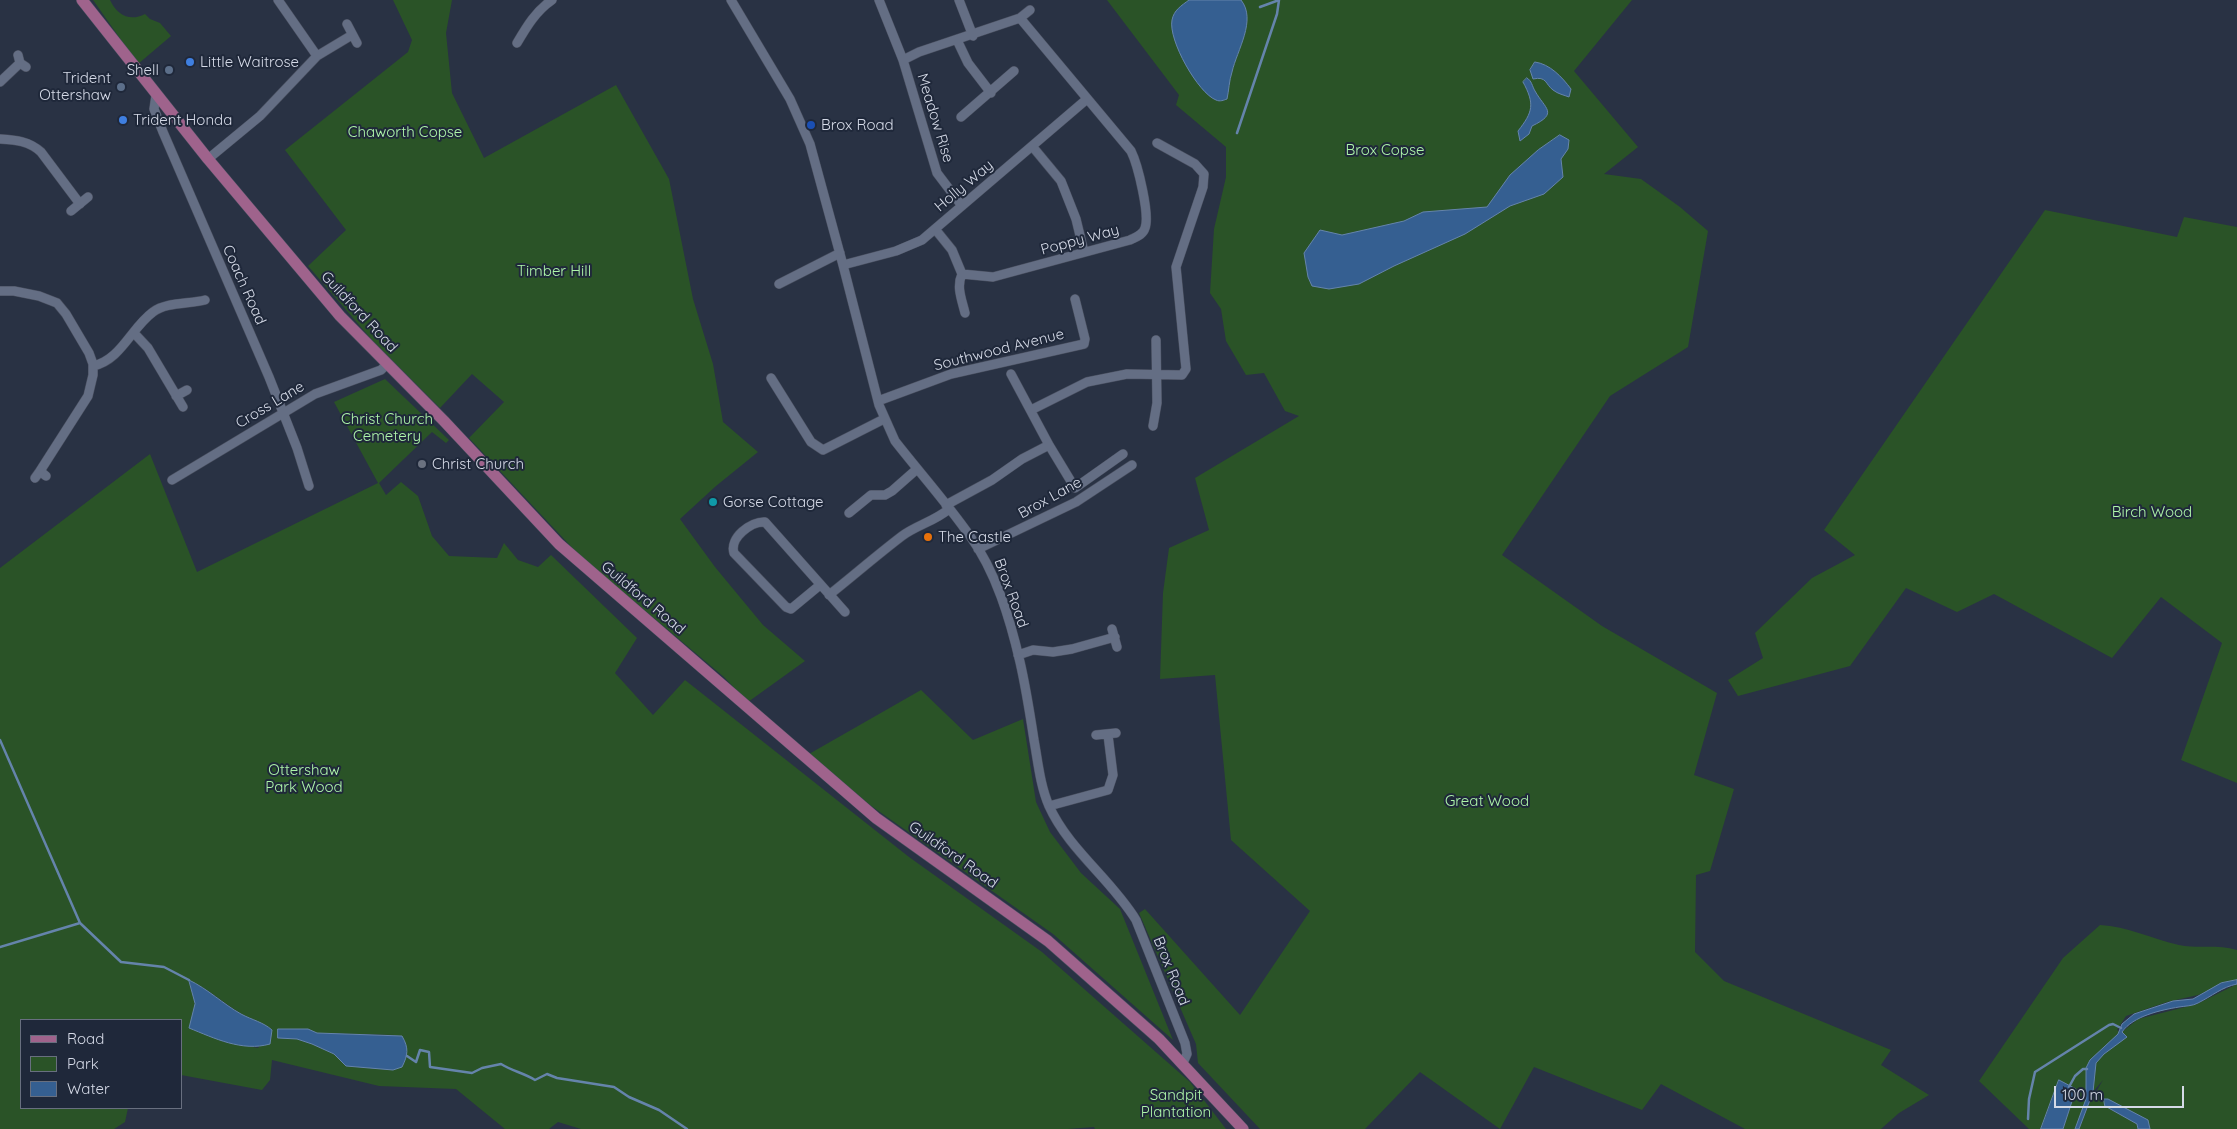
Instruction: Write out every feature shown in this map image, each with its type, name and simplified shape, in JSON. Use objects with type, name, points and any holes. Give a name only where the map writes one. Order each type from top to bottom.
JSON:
[{"type":"main road","name":"Guildford Road","points":[[82,0],[208,159],[334,309],[444,421],[559,544],[876,818],[1048,941],[1139,1021],[1183,1063],[1243,1129]]},
{"type":"main road","name":"Guildford Road","points":[[87,0],[95,15]]},
{"type":"street","points":[[278,0],[317,56]]},
{"type":"street","points":[[517,43],[528,23],[542,7],[552,0]]},
{"type":"street","name":"Brox Road","points":[[731,0],[790,99],[810,144],[884,419],[895,441],[948,507],[978,549],[999,591],[1018,655],[1029,706],[1042,786],[1049,806],[1064,831],[1125,901],[1136,920],[1182,1035],[1187,1054],[1183,1063]]},
{"type":"street","name":"Meadow Rise","points":[[879,0],[904,60],[937,173],[962,206]]},
{"type":"street","points":[[959,0],[973,36]]},
{"type":"street","name":"Meadow Rise","points":[[904,60],[919,52],[973,36],[1020,18],[1030,10]]},
{"type":"street","points":[[1020,18],[1087,99]]},
{"type":"street","points":[[208,159],[260,116],[317,56],[355,39],[347,24]]},
{"type":"street","points":[[957,40],[968,63],[991,93]]},
{"type":"street","points":[[0,82],[21,62]]},
{"type":"street","points":[[961,117],[991,93],[1014,71]]},
{"type":"street","name":"Coach Road","points":[[156,95],[154,109],[284,413],[298,448],[309,486]]},
{"type":"street","name":"Holly Way","points":[[843,264],[906,247],[922,240],[1087,99]]},
{"type":"street","name":"Poppy Way","points":[[962,274],[993,277],[1130,240],[1142,233],[1146,227],[1141,185],[1135,159],[1087,99]]},
{"type":"street","points":[[0,139],[26,142],[34,146],[41,152],[80,204]]},
{"type":"street","points":[[1031,410],[1087,382],[1127,374],[1182,375],[1186,369],[1176,267],[1204,180],[1202,170],[1195,164],[1157,143]]},
{"type":"street","points":[[1032,146],[1061,181],[1076,219],[1084,252]]},
{"type":"street","points":[[71,211],[88,197]]},
{"type":"street","points":[[935,228],[952,250],[962,274],[958,282],[965,313]]},
{"type":"street","points":[[782,285],[840,253]]},
{"type":"street","points":[[0,291],[14,291],[39,296],[57,303],[66,314],[89,353],[93,366],[94,375],[88,396],[40,475]]},
{"type":"street","name":"Southwood Avenue","points":[[878,401],[951,374],[1084,344],[1085,339],[1075,299]]},
{"type":"street","points":[[93,366],[103,363],[114,354],[144,320],[160,308],[205,300]]},
{"type":"street","points":[[134,333],[148,348],[183,407]]},
{"type":"street","points":[[1153,426],[1157,403],[1156,340]]},
{"type":"street","name":"Cross Lane","points":[[172,480],[316,394],[381,370],[387,364]]},
{"type":"street","points":[[1011,374],[1074,488],[1123,454]]},
{"type":"street","points":[[771,378],[811,442],[815,447],[823,450],[884,419]]},
{"type":"street","points":[[176,396],[187,390]]},
{"type":"street","points":[[829,595],[902,536],[919,525],[938,518],[948,507],[1049,445]]},
{"type":"street","name":"Brox Lane","points":[[978,549],[1076,502],[1132,465]]},
{"type":"street","points":[[849,512],[871,495],[885,495],[892,491],[917,469]]},
{"type":"street","points":[[820,585],[799,604],[791,609],[786,607],[734,553],[732,547],[734,540],[751,525],[759,521],[765,522],[845,612]]},
{"type":"street","points":[[1018,655],[1033,650],[1054,652],[1072,649],[1114,633],[1118,647]]},
{"type":"street","points":[[1049,806],[1108,790],[1113,775],[1112,734],[1096,735]]},
{"type":"green space","points":[[93,0],[110,0],[116,10],[124,16],[134,17],[145,14],[150,19],[160,23],[171,36],[138,64]]},
{"type":"green space","name":"Timber Hill","points":[[393,0],[452,0],[446,33],[452,93],[484,158],[616,85],[669,179],[693,299],[713,364],[723,422],[758,452],[716,486],[680,519],[715,567],[763,625],[805,661],[748,702],[724,677],[580,556],[469,438],[504,402],[472,374],[440,408],[372,340],[308,266],[346,230],[285,150],[408,52],[412,40]]},
{"type":"green space","points":[[1107,0],[1632,0],[1574,71],[1638,147],[1604,174],[1641,179],[1680,207],[1708,231],[1688,347],[1610,396],[1502,555],[1602,626],[1717,693],[1694,775],[1734,789],[1710,871],[1696,875],[1695,952],[1724,981],[1891,1050],[1881,1065],[1929,1095],[1899,1113],[1881,1129],[1745,1129],[1661,1084],[1642,1110],[1534,1067],[1500,1129],[1420,1072],[1365,1129],[1260,1129],[1198,1063],[1196,1044],[1139,913],[1145,909],[1240,1015],[1310,911],[1231,840],[1215,675],[1160,679],[1163,593],[1169,548],[1209,530],[1195,478],[1299,416],[1285,411],[1264,373],[1246,375],[1226,341],[1221,309],[1210,293],[1214,229],[1226,177],[1226,147],[1176,105],[1179,95]]},
{"type":"green space","name":"Birch Wood","points":[[2045,210],[2177,237],[2184,217],[2237,227],[2237,783],[2181,760],[2222,643],[2161,597],[2112,658],[1994,594],[1957,612],[1906,588],[1850,666],[1738,696],[1728,680],[1763,658],[1755,633],[1812,578],[1855,555],[1824,530]]},
{"type":"green space","name":"Ottershaw Park Wood","points":[[385,379],[449,440],[446,443],[432,432],[379,483],[386,495],[401,482],[418,496],[432,536],[449,556],[497,558],[504,543],[518,560],[538,567],[551,555],[637,638],[615,673],[653,715],[685,680],[909,857],[1042,952],[1190,1082],[1226,1129],[1095,1129],[1094,1127],[1068,1129],[581,1129],[558,1122],[549,1129],[505,1129],[456,1089],[379,1086],[272,1060],[270,1080],[262,1090],[182,1075],[182,1019],[20,1019],[20,1109],[128,1109],[125,1122],[114,1129],[0,1129],[0,568],[150,454],[197,572],[378,483],[334,402]],"holes":[[[189,981],[240,1013],[272,1030],[258,1048],[225,1042],[189,1028],[195,1004]],[[279,1029],[308,1029],[317,1033],[394,1035],[393,1070],[346,1066],[334,1054],[312,1044],[297,1039],[278,1038]]]},
{"type":"green space","points":[[921,690],[973,740],[1023,719],[1036,802],[1050,832],[1081,873],[1120,909],[1173,1040],[1053,934],[870,805],[809,754]]},
{"type":"green space","points":[[2100,925],[2130,930],[2179,945],[2223,947],[2237,950],[2237,980],[2198,995],[2167,1002],[2126,1016],[2117,1030],[2124,1035],[2122,1032],[2138,1019],[2197,1004],[2237,984],[2237,1129],[2150,1129],[2148,1120],[2136,1114],[2105,1106],[2137,1124],[2138,1129],[2079,1129],[2090,1102],[2103,1080],[2093,1092],[2075,1129],[2063,1129],[2076,1089],[2059,1080],[2041,1129],[2029,1129],[1979,1081],[2063,958]]},
{"type":"water","points":[[1189,0],[1241,0],[1245,8],[1247,26],[1234,63],[1227,99],[1220,101],[1209,95],[1193,77],[1179,52],[1172,29],[1172,20],[1178,8]]},
{"type":"water","points":[[1535,62],[1546,65],[1560,76],[1571,89],[1569,97],[1550,88],[1541,79],[1533,79],[1530,70]]},
{"type":"water","points":[[1527,78],[1546,107],[1547,114],[1540,122],[1532,126],[1529,134],[1520,141],[1518,131],[1531,108],[1531,102],[1523,82]]},
{"type":"water","points":[[1560,135],[1569,140],[1568,149],[1561,159],[1563,177],[1544,194],[1510,206],[1465,234],[1359,284],[1329,289],[1312,286],[1308,277],[1304,253],[1320,230],[1342,235],[1404,221],[1423,212],[1487,207],[1510,175],[1538,150]]},
{"type":"water","points":[[189,980],[241,1014],[269,1027],[272,1030],[270,1044],[249,1046],[228,1043],[189,1028],[195,1004]]},
{"type":"water","points":[[2237,980],[2237,984],[2222,989],[2196,1004],[2148,1015],[2127,1026],[2122,1032],[2127,1037],[2104,1054],[2096,1063],[2093,1092],[2079,1129],[2075,1129],[2086,1099],[2086,1068],[2090,1060],[2118,1034],[2122,1024],[2134,1014],[2173,1001],[2193,999],[2221,983]]},
{"type":"water","points":[[278,1029],[308,1029],[317,1033],[402,1036],[407,1048],[406,1059],[402,1067],[393,1070],[346,1066],[334,1054],[312,1044],[297,1039],[278,1038]]},
{"type":"water","points":[[2059,1080],[2076,1089],[2063,1129],[2041,1129]]},
{"type":"water","points":[[2104,1099],[2108,1099],[2148,1120],[2150,1129],[2138,1129],[2137,1124],[2105,1106]]},
{"type":"waterway","points":[[1237,133],[1277,14],[1279,0],[1260,7]]},
{"type":"waterway","points":[[0,740],[80,923],[121,962],[164,967],[189,980]]},
{"type":"waterway","points":[[0,947],[80,923]]},
{"type":"waterway","points":[[2028,1119],[2029,1099],[2035,1072],[2109,1025],[2113,1024],[2121,1028]]},
{"type":"waterway","points":[[407,1056],[416,1062],[420,1050],[429,1052],[430,1067],[472,1073],[482,1068],[501,1064],[535,1080],[547,1074],[557,1078],[614,1087],[629,1097],[659,1110],[687,1129]]},
{"type":"waterway","points":[[2069,1087],[2075,1076],[2083,1069],[2087,1069]]},
{"type":"place","name":"Little Waitrose","points":[[190,62]]},
{"type":"place","name":"Shell","points":[[169,70]]},
{"type":"place","name":"Trident Ottershaw","points":[[121,87]]},
{"type":"place","name":"Trident Honda","points":[[123,120]]},
{"type":"place","name":"Brox Road","points":[[811,125]]},
{"type":"place","name":"Christ Church","points":[[422,464]]},
{"type":"place","name":"Gorse Cottage","points":[[713,502]]},
{"type":"place","name":"The Castle","points":[[928,537]]},
{"type":"park label","name":"Chaworth Copse","points":[[405,132]]},
{"type":"park label","name":"Brox Copse","points":[[1385,150]]},
{"type":"park label","name":"Christ Church Cemetery","points":[[387,428]]},
{"type":"park label","name":"Great Wood","points":[[1487,801]]},
{"type":"park label","name":"Sandpit Plantation","points":[[1176,1104]]}]
